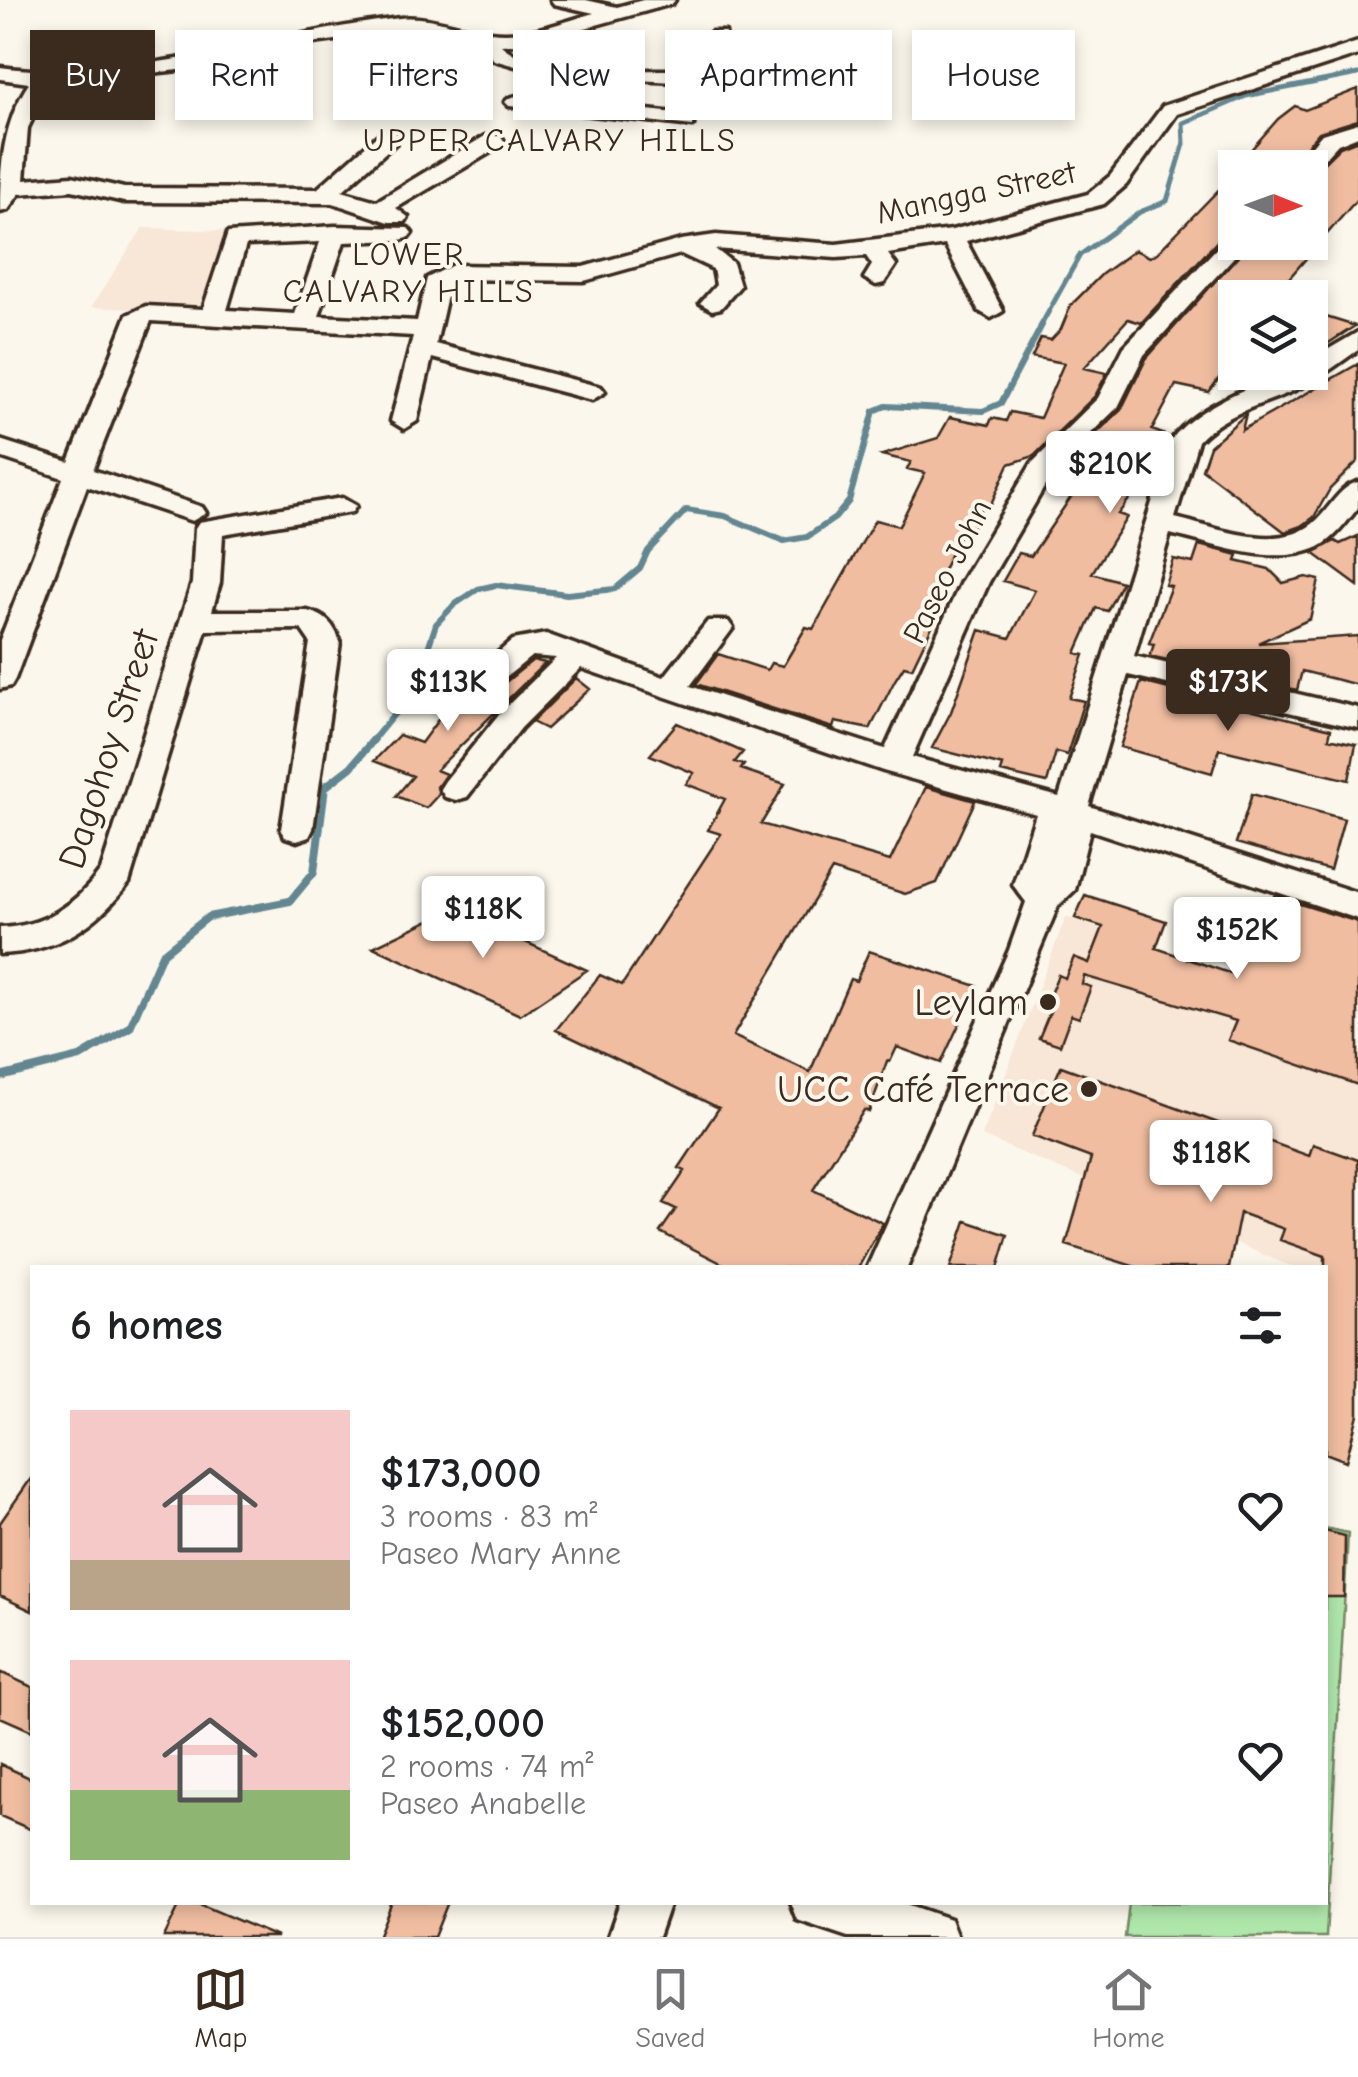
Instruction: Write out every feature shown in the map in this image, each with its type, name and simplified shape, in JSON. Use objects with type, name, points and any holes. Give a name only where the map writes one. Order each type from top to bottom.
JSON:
[{"type":"street","points":[[561,0],[613,12]]},
{"type":"street","points":[[493,39],[555,33],[613,12],[665,0]]},
{"type":"street","points":[[359,30],[420,23],[452,30]]},
{"type":"street","points":[[155,67],[206,61],[333,34]]},
{"type":"street","name":"Mangga Street","points":[[425,338],[440,278],[453,272],[558,276],[604,270],[681,247],[716,242],[836,251],[873,248],[953,237],[1096,199],[1116,188],[1149,130],[1170,110],[1358,48]]},
{"type":"street","points":[[493,49],[502,58],[528,65],[665,74]]},
{"type":"street","points":[[0,73],[30,77]]},
{"type":"street","points":[[30,98],[21,112],[15,136],[6,196],[72,183],[124,195],[323,196],[358,201],[392,220]]},
{"type":"street","points":[[1320,150],[1330,139],[1358,129]]},
{"type":"street","points":[[323,196],[388,138]]},
{"type":"street","points":[[213,316],[236,238],[335,233],[392,220],[493,141]]},
{"type":"street","points":[[304,322],[335,233]]},
{"type":"street","points":[[953,237],[991,310]]},
{"type":"street","points":[[681,247],[719,258],[725,265],[728,286],[712,302]]},
{"type":"street","points":[[873,248],[884,264],[876,278]]},
{"type":"street","name":"Paseo John","points":[[894,763],[976,582],[1044,463],[1102,410],[1133,352],[1218,260]]},
{"type":"street","points":[[0,680],[136,320],[146,313],[304,322],[425,338],[592,392]]},
{"type":"street","points":[[404,421],[425,338]]},
{"type":"street","points":[[1328,359],[1358,339]]},
{"type":"street","points":[[888,1265],[1026,950],[1044,899],[1058,890],[1074,829],[1072,812],[1120,663],[1184,439],[1204,418],[1278,390]]},
{"type":"street","points":[[0,448],[206,518],[342,506]]},
{"type":"street","points":[[1162,523],[1272,546],[1294,545],[1325,527],[1358,490]]},
{"type":"street","name":"Dagohoy Street","points":[[0,941],[63,928],[96,906],[117,874],[206,583],[206,518]]},
{"type":"street","points":[[192,621],[307,620],[321,630],[325,642],[297,828]]},
{"type":"street","points":[[670,690],[718,628]]},
{"type":"street","points":[[486,676],[524,647],[536,644],[894,763],[1072,812],[1358,906]]},
{"type":"street","points":[[456,789],[510,721],[576,657]]},
{"type":"street","points":[[1120,663],[1358,718]]},
{"type":"street","points":[[633,1937],[644,1905]]},
{"type":"street","points":[[825,1905],[932,1937]]},
{"type":"shaded area","points":[[143,228],[228,231],[203,312],[91,307]]},
{"type":"shaded area","points":[[1066,917],[1358,1015],[1358,1295],[1328,1270],[1328,1265],[1288,1265],[982,1136]]},
{"type":"green space","points":[[1328,1529],[1348,1533],[1328,1900]]},
{"type":"green space","points":[[1129,1905],[1328,1905],[1326,1937],[1125,1937]]},
{"type":"building","points":[[1358,89],[1358,120],[1319,132],[1304,150],[1251,150],[1295,106],[1305,110]]},
{"type":"building","points":[[1358,140],[1358,198],[1328,233],[1328,159],[1340,147]]},
{"type":"building","points":[[1218,190],[1218,240],[1141,323],[1128,319],[1084,368],[1107,373],[1095,396],[1034,456],[1009,464],[990,506],[983,504],[971,532],[962,530],[922,614],[936,618],[912,668],[904,666],[870,729],[835,722],[833,728],[696,684],[718,654],[767,670],[771,663],[783,666],[806,627],[813,629],[875,520],[899,526],[925,473],[907,469],[911,462],[882,455],[938,438],[950,417],[989,425],[992,418],[1006,421],[1010,412],[1040,418],[1064,363],[1032,357],[1041,338],[1051,340],[1061,329],[1071,305],[1102,274],[1135,250],[1150,257]]},
{"type":"building","points":[[1234,260],[1305,260],[1287,280],[1218,280],[1218,380],[1209,392],[1176,385],[1152,430],[1163,434],[1128,477],[1142,482],[1118,514],[1127,517],[1092,573],[1122,582],[1107,611],[1096,608],[1076,653],[1084,655],[1069,698],[1084,701],[1067,755],[1056,752],[1047,783],[1001,772],[1003,766],[932,748],[951,712],[980,630],[1010,638],[1035,590],[1003,581],[1019,553],[1031,556],[1073,494],[1052,486],[1088,441],[1121,410],[1146,359]]},
{"type":"building","points":[[1328,318],[1355,326],[1328,343]]},
{"type":"building","points":[[1358,364],[1358,461],[1330,489],[1314,517],[1285,532],[1202,469],[1210,446],[1246,414],[1242,430],[1312,390],[1328,390],[1328,381]]},
{"type":"building","points":[[1358,536],[1358,586],[1313,553],[1335,541],[1340,544]]},
{"type":"building","points":[[1199,545],[1238,555],[1236,561],[1269,569],[1283,583],[1306,577],[1319,580],[1310,619],[1258,643],[1358,636],[1358,685],[1302,671],[1297,690],[1150,656],[1154,644],[1149,643],[1171,586],[1165,585],[1173,559],[1193,563]]},
{"type":"building","points":[[533,660],[545,663],[436,770],[446,774],[437,787],[439,794],[426,808],[396,796],[413,776],[374,761],[399,735],[421,743],[454,698],[440,692],[456,676],[493,692]]},
{"type":"building","points":[[576,678],[590,689],[546,729],[532,722]]},
{"type":"building","points":[[1141,682],[1331,729],[1329,738],[1356,744],[1349,780],[1219,749],[1212,773],[1120,747]]},
{"type":"building","points":[[677,723],[743,752],[735,762],[744,765],[741,769],[785,784],[761,824],[890,861],[926,787],[975,801],[937,883],[905,894],[832,870],[733,1036],[810,1072],[850,979],[856,981],[869,951],[977,986],[941,1063],[897,1047],[890,1062],[887,1061],[869,1112],[864,1110],[813,1190],[883,1223],[860,1265],[725,1265],[660,1232],[676,1209],[663,1203],[685,1171],[679,1168],[719,1108],[556,1030],[600,975],[622,985],[721,834],[708,830],[725,799],[686,784],[694,773],[650,755]]},
{"type":"building","points":[[1252,794],[1344,819],[1330,870],[1236,843]]},
{"type":"building","points":[[1085,895],[1166,921],[1156,948],[1232,974],[1245,936],[1259,941],[1274,896],[1358,922],[1358,1085],[1228,1040],[1236,1021],[1084,976],[1082,984],[1091,987],[1079,1018],[1071,1015],[1060,1045],[1039,1038],[1051,1009],[1045,1006],[1058,975],[1065,978],[1074,957],[1089,963],[1103,927],[1075,918]]},
{"type":"building","points":[[453,909],[587,970],[520,1015],[373,947]]},
{"type":"building","points":[[1061,1066],[1309,1156],[1313,1144],[1358,1160],[1358,1414],[1346,1461],[1328,1454],[1325,1256],[1280,1240],[1284,1229],[1240,1213],[1230,1265],[1129,1265],[1066,1245],[1091,1158],[1032,1136]]},
{"type":"building","points":[[966,1221],[1008,1235],[999,1265],[951,1265]]},
{"type":"building","points":[[30,1480],[30,1610],[0,1596],[0,1523]]},
{"type":"building","points":[[1328,1532],[1345,1536],[1344,1597],[1328,1597]]},
{"type":"building","points":[[0,1672],[30,1686],[30,1730],[0,1717]]},
{"type":"building","points":[[0,1764],[30,1778],[30,1829],[0,1816]]},
{"type":"building","points":[[180,1905],[202,1905],[277,1937],[164,1937]]},
{"type":"building","points":[[391,1905],[447,1905],[434,1937],[378,1937]]},
{"type":"waterway","points":[[1040,327],[1080,255],[1140,212],[1167,201],[1184,144],[1183,123],[1246,96],[1358,74]]},
{"type":"waterway","points":[[372,741],[414,690],[436,624],[454,605],[478,589],[496,585],[567,594],[615,589],[640,568],[648,551],[686,510],[725,516],[784,541],[807,537],[835,518],[849,501],[874,411],[886,406],[983,411],[1001,403],[1042,325]]},
{"type":"waterway","points":[[0,1077],[80,1057],[130,1027],[162,954],[208,917],[290,901],[314,872],[325,787],[351,767],[374,739]]},
{"type":"place","name":"Leylam","points":[[1048,1002]]},
{"type":"place","name":"UCC Café Terrace","points":[[1089,1089]]},
{"type":"district","name":"UPPER CALVARY HILLS","points":[[550,140]]},
{"type":"district","name":"LOWER CALVARY HILLS","points":[[409,272]]}]
